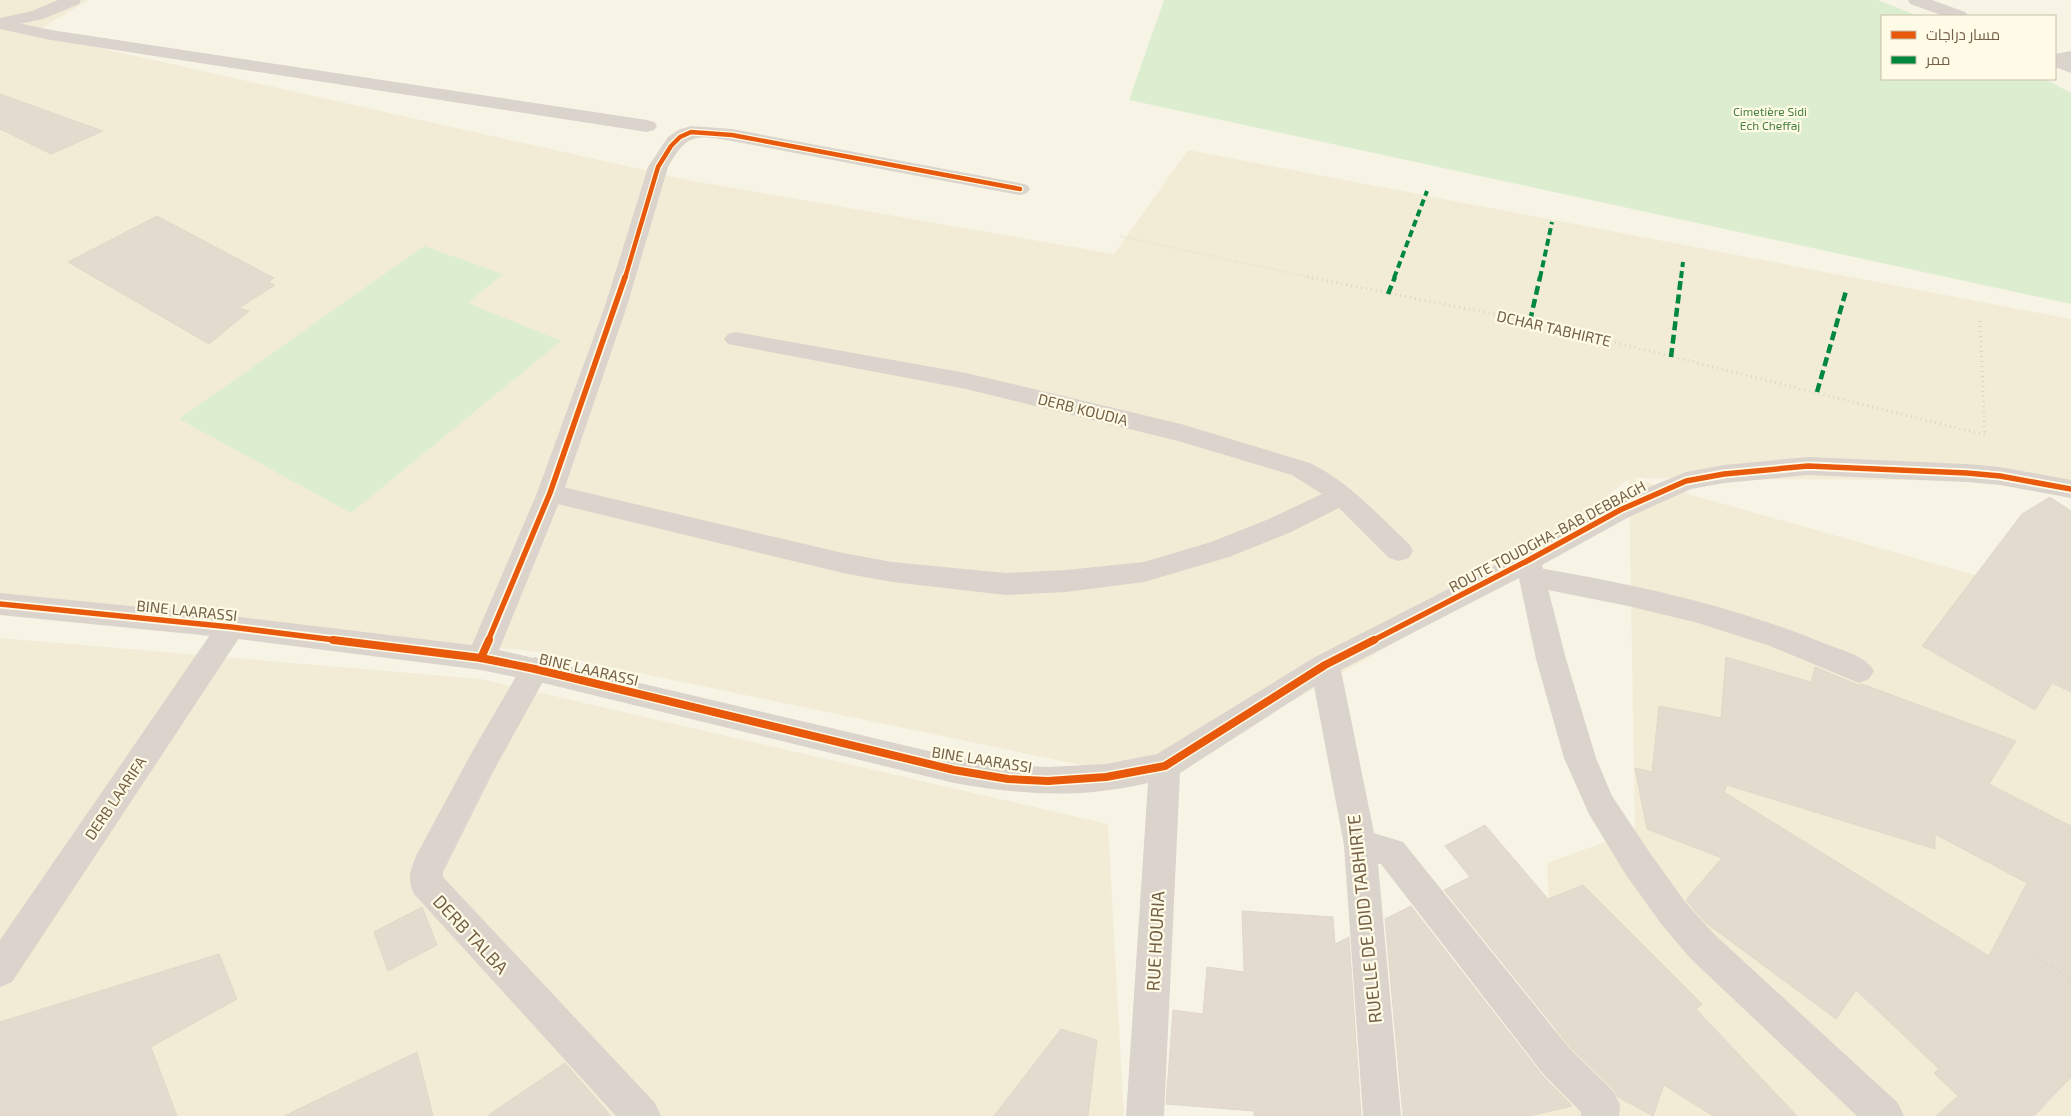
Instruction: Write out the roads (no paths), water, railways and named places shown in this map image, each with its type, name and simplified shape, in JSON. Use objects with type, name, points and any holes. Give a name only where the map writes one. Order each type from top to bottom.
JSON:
[{"type":"street","points":[[0,24],[37,15],[73,0]]},
{"type":"street","points":[[1916,0],[1956,15]]},
{"type":"street","points":[[0,24],[51,35],[647,126]]},
{"type":"street","points":[[2056,60],[2071,56]]},
{"type":"street","points":[[2056,60],[2071,68]]},
{"type":"street","points":[[481,658],[550,493],[616,306],[658,167],[681,135],[693,132],[724,134],[880,161],[1020,189]]},
{"type":"street","name":"DERB KOUDIA","points":[[736,339],[966,381],[1171,431],[1301,469],[1318,478],[1341,496],[1399,551]]},
{"type":"street","name":"ROUTE TOUDGHA-BAB DEBBAGH","points":[[1165,766],[1324,665],[1530,569],[1569,536],[1653,494],[1686,481],[1724,474],[1808,466],[1897,468],[2000,476],[2071,490]]},
{"type":"street","points":[[550,493],[843,564],[892,572],[1006,584],[1066,581],[1144,572],[1219,550],[1280,526],[1341,496]]},
{"type":"street","points":[[1859,671],[1824,655],[1732,621],[1530,569],[1551,659],[1580,758],[1600,804],[1638,864],[1674,914],[1703,947],[1885,1116]]},
{"type":"street","name":"BINE LAARASSI","points":[[0,604],[231,627],[481,658],[535,669],[954,770],[1007,779],[1047,781],[1092,780],[1165,766]]},
{"type":"street","name":"DERB LAARIFA","points":[[0,970],[231,627]]},
{"type":"street","name":"RUELLE DE JDID TABHIRTE","points":[[1324,665],[1360,845],[1382,1116]]},
{"type":"street","name":"DERB TALBA","points":[[535,669],[483,761],[434,858],[429,864],[425,875],[426,883],[642,1116]]},
{"type":"street","name":"RUE HOURIA","points":[[1145,1116],[1165,766]]},
{"type":"street","points":[[1360,845],[1391,852],[1557,1062],[1602,1106],[1600,1116]]},
{"type":"park label","name":"Cimetière Sidi Ech Cheffaj","points":[[1770,118]]}]
